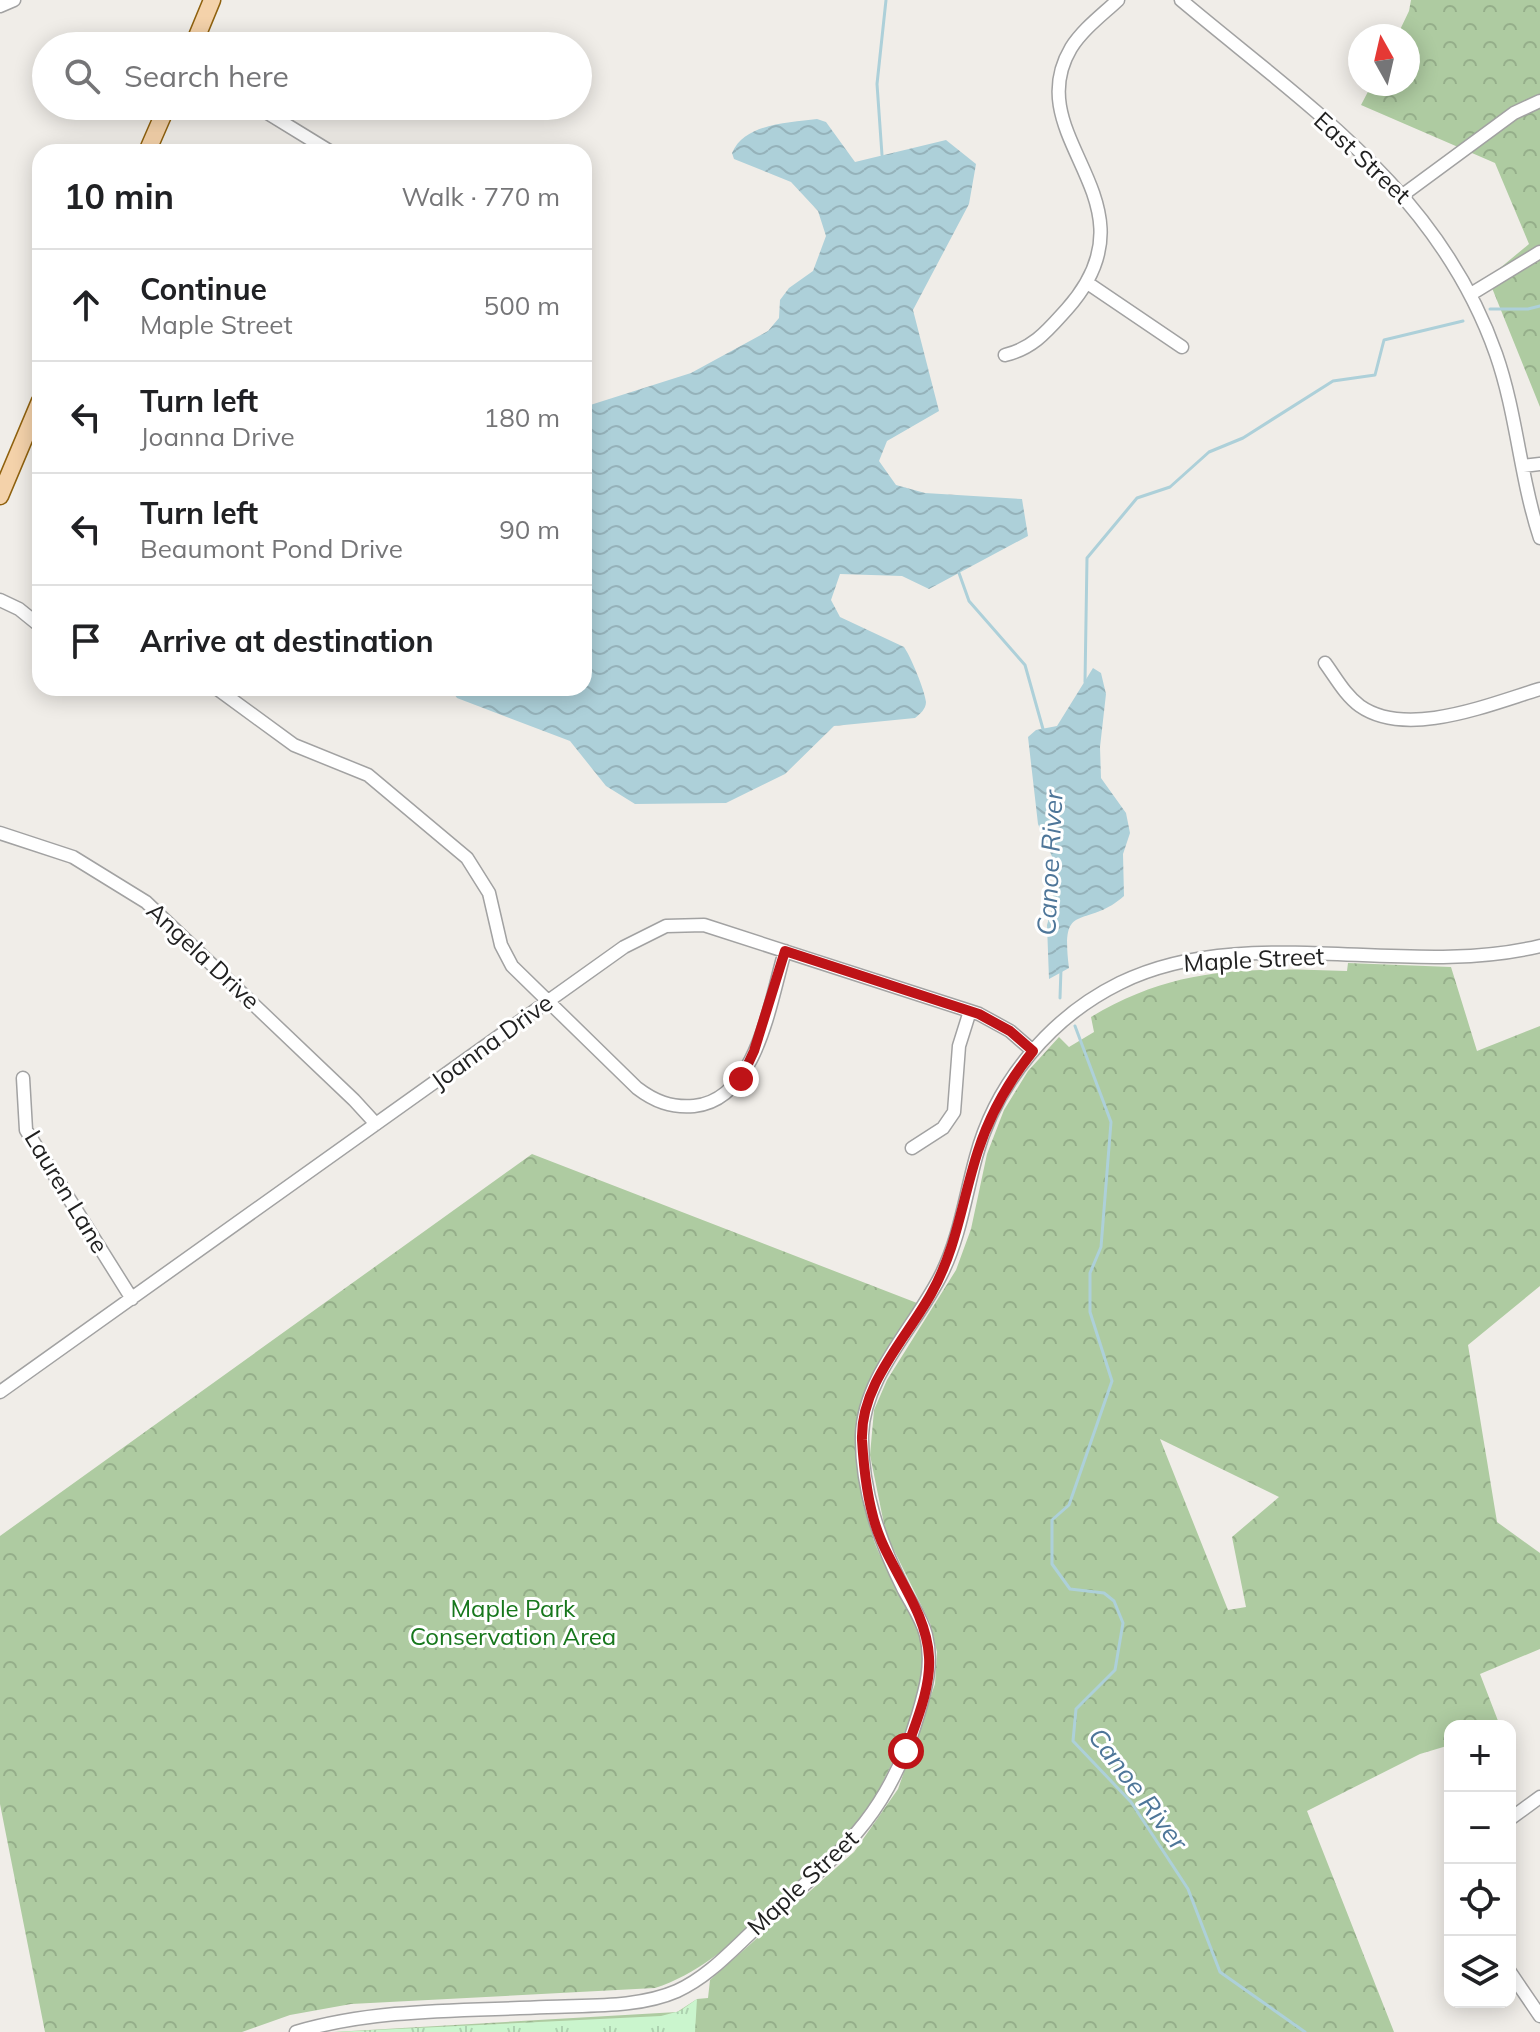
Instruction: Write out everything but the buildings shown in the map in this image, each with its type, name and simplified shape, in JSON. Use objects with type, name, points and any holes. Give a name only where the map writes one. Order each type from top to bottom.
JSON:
[{"type":"main road","points":[[199,32],[212,0]]},
{"type":"main road","points":[[150,144],[161,120]]},
{"type":"main road","points":[[0,496],[32,420]]},
{"type":"street","points":[[0,6],[14,0]]},
{"type":"street","points":[[1005,355],[1033,345],[1089,284],[1100,257],[1103,233],[1097,200],[1062,113],[1061,74],[1076,40],[1118,0]]},
{"type":"street","name":"East Street","points":[[1181,0],[1368,159],[1404,194],[1443,244],[1471,294],[1496,353],[1540,538]]},
{"type":"street","points":[[1404,194],[1514,113],[1540,101]]},
{"type":"street","points":[[279,120],[318,144]]},
{"type":"street","points":[[1471,294],[1540,252]]},
{"type":"street","points":[[1089,284],[1182,347]]},
{"type":"street","points":[[1523,466],[1540,464]]},
{"type":"street","points":[[0,600],[32,620]]},
{"type":"street","points":[[1325,663],[1359,705],[1396,720],[1441,716],[1540,689]]},
{"type":"street","points":[[227,696],[294,745],[368,775],[467,858],[489,893],[506,956],[630,1082],[651,1098],[679,1106],[710,1103],[727,1094],[741,1079],[785,951]]},
{"type":"street","name":"Angela Drive","points":[[0,833],[73,857],[146,902],[300,1046],[376,1124]]},
{"type":"street","name":"Joanna Drive","points":[[0,1392],[643,935],[666,926],[704,925],[970,1011],[995,1021],[1033,1051]]},
{"type":"street","name":"Maple Street","points":[[296,2032],[377,2016],[620,2003],[672,1993],[719,1962],[834,1860],[859,1831],[895,1778],[924,1697],[930,1660],[925,1632],[880,1537],[872,1508],[862,1436],[866,1409],[875,1384],[944,1269],[957,1239],[977,1153],[989,1119],[1033,1051],[1054,1028],[1100,994],[1144,973],[1175,963],[1263,955],[1473,958],[1540,946]]},
{"type":"street","points":[[912,1148],[943,1128],[954,1112],[959,1046],[970,1011]]},
{"type":"street","name":"Lauren Lane","points":[[23,1078],[22,1111],[26,1130],[132,1299]]},
{"type":"street","points":[[1516,1815],[1540,1797]]},
{"type":"street","points":[[1516,1981],[1540,2016]]},
{"type":"green space","points":[[1411,0],[1540,0],[1540,407],[1488,278],[1529,244],[1495,163],[1361,105],[1366,96],[1420,96],[1420,24],[1403,24]]},
{"type":"green space","points":[[1348,963],[1451,967],[1477,1051],[1540,1026],[1540,1286],[1468,1345],[1497,1522],[1540,1553],[1540,1649],[1480,1674],[1498,1720],[1444,1720],[1444,1747],[1420,1754],[1307,1811],[1394,2032],[334,2032],[677,2012],[697,1999],[708,1998],[710,1980],[854,1852],[898,1789],[935,1684],[937,1652],[930,1623],[886,1534],[870,1455],[874,1410],[887,1380],[956,1270],[971,1229],[987,1154],[1004,1110],[1028,1071],[1059,1037],[1069,1047],[1094,1032],[1091,1017],[1123,1000],[1154,987],[1215,973],[1347,971]],"holes":[[[1160,1439],[1279,1497],[1232,1537],[1246,1607],[1228,1610]]]},
{"type":"green space","name":"Maple Park Conservation Area","points":[[532,1154],[917,1303],[866,1392],[858,1435],[859,1461],[873,1539],[911,1613],[923,1652],[922,1673],[909,1723],[872,1802],[841,1846],[751,1927],[714,1957],[676,1980],[655,1988],[351,2004],[290,2015],[242,2032],[45,2032],[0,1804],[0,1536]]},
{"type":"green space","points":[[697,1999],[695,2032],[334,2032],[661,2016],[680,2011]]},
{"type":"water","points":[[817,119],[826,122],[855,162],[946,140],[976,164],[969,204],[913,310],[939,411],[887,441],[879,461],[896,485],[925,493],[1022,499],[1028,536],[929,589],[902,576],[840,574],[831,600],[840,617],[904,647],[907,652],[926,702],[915,718],[834,726],[785,774],[726,803],[635,804],[606,786],[570,741],[456,696],[592,696],[592,404],[691,373],[768,331],[779,318],[780,300],[789,288],[813,271],[826,236],[818,211],[791,182],[734,159],[732,153],[738,143],[757,130]]},
{"type":"water","points":[[1093,668],[1101,673],[1106,694],[1100,747],[1101,778],[1126,813],[1130,833],[1123,854],[1124,896],[1072,924],[1067,946],[1069,968],[1049,979],[1047,925],[1053,905],[1054,861],[1038,824],[1028,737],[1036,730],[1057,726]]},
{"type":"waterway","name":"Canoe River","points":[[882,155],[877,84],[886,0]]},
{"type":"waterway","points":[[1490,309],[1540,306]]},
{"type":"waterway","points":[[1085,682],[1087,558],[1137,498],[1170,487],[1209,452],[1243,438],[1333,381],[1375,375],[1384,340],[1463,321]]},
{"type":"waterway","name":"Canoe River","points":[[959,573],[969,601],[1025,665],[1043,729]]},
{"type":"waterway","name":"Canoe River","points":[[1060,998],[1061,969]]},
{"type":"waterway","name":"Canoe River","points":[[1075,1026],[1111,1122],[1101,1247],[1090,1273],[1090,1312],[1112,1381],[1069,1505],[1052,1520],[1052,1564],[1070,1589],[1104,1593],[1114,1601],[1123,1623],[1115,1670],[1076,1709],[1073,1741],[1131,1802],[1188,1889],[1220,1972],[1305,2032]]},
{"type":"route","points":[[741,1079],[754,1051],[785,951],[979,1014],[1010,1031],[1033,1051],[989,1119],[977,1153],[956,1240],[931,1296],[875,1384],[863,1424],[865,1467],[875,1522],[919,1616],[930,1660],[924,1697],[906,1751]]}]
